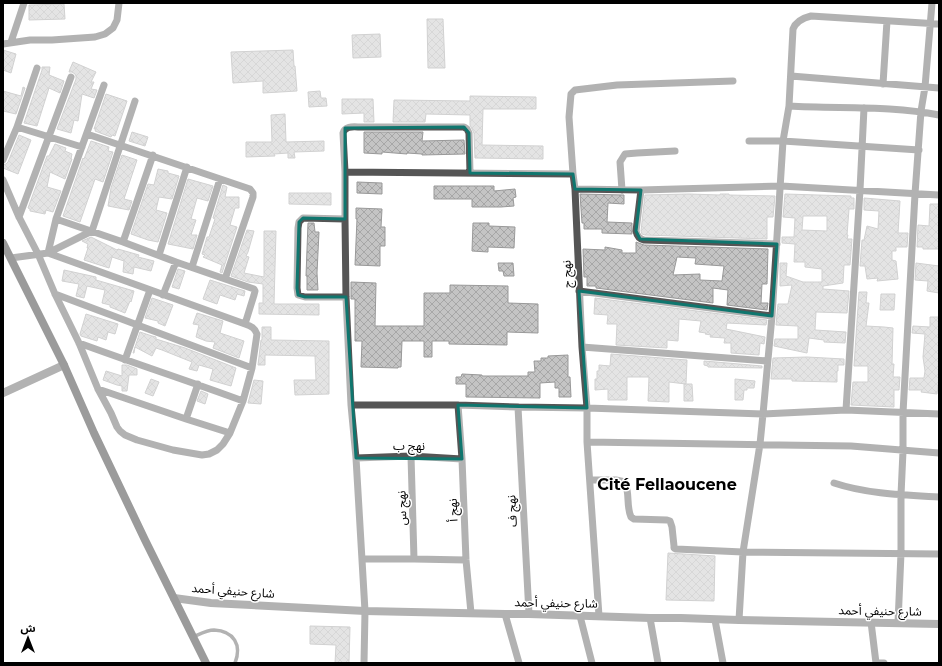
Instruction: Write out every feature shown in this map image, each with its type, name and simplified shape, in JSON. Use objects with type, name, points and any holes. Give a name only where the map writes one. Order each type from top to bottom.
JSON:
[{"type":"main road","points":[[3,243],[64,365],[94,433],[206,663]]},
{"type":"street","points":[[11,42],[24,3]]},
{"type":"street","points":[[3,44],[30,40],[95,37],[105,34],[113,28],[118,20],[119,3]]},
{"type":"street","points":[[898,623],[901,553],[903,413],[915,194],[921,111],[925,87],[932,3]]},
{"type":"street","points":[[739,620],[743,552],[764,414],[783,141],[789,106],[793,29],[799,21],[811,16],[939,24]]},
{"type":"street","points":[[883,84],[887,21]]},
{"type":"street","points":[[3,160],[38,68]]},
{"type":"street","points":[[791,76],[939,88]]},
{"type":"street","points":[[18,217],[71,77]]},
{"type":"street","name":"نهج ج","points":[[599,616],[587,442],[587,408],[582,347],[575,189],[569,110],[571,94],[575,90],[617,85],[733,81]]},
{"type":"street","points":[[48,253],[56,219],[104,85]]},
{"type":"street","points":[[10,258],[48,253],[92,231],[135,101]]},
{"type":"street","points":[[789,106],[921,111],[939,115]]},
{"type":"street","points":[[846,410],[864,108]]},
{"type":"street","points":[[17,126],[82,147]]},
{"type":"street","points":[[364,663],[365,611],[356,458],[351,405],[346,297],[346,172],[343,133],[345,128],[361,127],[461,126],[469,132],[470,173]]},
{"type":"street","points":[[87,134],[220,179],[243,185],[250,189],[253,193],[253,197],[225,279]]},
{"type":"street","points":[[749,141],[783,141],[919,150]]},
{"type":"street","points":[[622,190],[620,162],[625,154],[675,151]]},
{"type":"street","points":[[124,242],[153,156]]},
{"type":"street","points":[[159,255],[187,167]]},
{"type":"street","points":[[346,172],[573,174]]},
{"type":"street","points":[[192,267],[220,179]]},
{"type":"street","points":[[3,180],[18,217],[38,254],[116,427],[120,431],[137,440],[173,450],[202,455],[209,454],[217,450],[230,433],[243,401],[252,368],[257,334],[256,330],[252,326],[48,253]]},
{"type":"street","points":[[575,189],[642,190],[781,186],[939,195]]},
{"type":"street","points":[[642,190],[636,231],[640,239],[777,244]]},
{"type":"street","points":[[345,219],[303,218],[299,222],[297,288],[298,295],[305,297],[346,297]]},
{"type":"street","points":[[56,219],[124,242],[254,290],[254,295],[245,324]]},
{"type":"street","points":[[163,295],[176,262]]},
{"type":"street","points":[[125,360],[150,290]]},
{"type":"street","points":[[579,291],[772,316]]},
{"type":"street","points":[[55,294],[252,368]]},
{"type":"street","points":[[79,343],[243,401]]},
{"type":"street","points":[[582,347],[767,361]]},
{"type":"street","points":[[3,394],[64,365]]},
{"type":"street","points":[[186,419],[198,384]]},
{"type":"street","points":[[98,389],[230,433]]},
{"type":"street","points":[[351,405],[458,405],[764,414],[846,410],[939,414]]},
{"type":"street","name":"نهج أ","points":[[458,405],[462,459],[466,560],[471,613]]},
{"type":"street","name":"نهج ف","points":[[518,407],[529,614]]},
{"type":"street","points":[[587,442],[851,446],[939,453]]},
{"type":"street","name":"نهج ب","points":[[356,458],[411,456],[462,459]]},
{"type":"street","name":"نهج س","points":[[411,456],[414,558]]},
{"type":"street","points":[[590,480],[616,480],[625,482],[631,517],[634,519],[670,521],[674,548],[676,549],[743,552],[939,554]]},
{"type":"street","points":[[834,483],[860,490],[901,495],[939,497]]},
{"type":"street","points":[[362,559],[414,558],[466,560]]},
{"type":"street","name":"شارع حنيفي أحمد","points":[[174,598],[211,603],[365,611],[939,624]]},
{"type":"street","points":[[505,614],[519,663]]},
{"type":"street","points":[[580,616],[592,663]]},
{"type":"street","points":[[650,618],[658,663]]},
{"type":"street","points":[[715,620],[723,663]]},
{"type":"street","points":[[872,622],[876,663],[884,663]]},
{"type":"lane","points":[[193,637],[207,631],[214,630],[225,633],[236,642],[238,647],[235,663]]},
{"type":"highlighted area","points":[[464,127],[469,133],[470,173],[573,174],[575,189],[641,190],[636,231],[640,239],[777,244],[772,316],[579,291],[587,408],[458,405],[462,459],[356,458],[346,297],[305,297],[298,295],[297,288],[299,222],[303,218],[345,219],[345,128]]},
{"type":"building","points":[[64,4],[65,19],[29,20],[29,5]]},
{"type":"building","points":[[427,19],[443,19],[445,68],[428,68]]},
{"type":"building","points":[[380,34],[381,57],[353,58],[352,35]]},
{"type":"building","points":[[3,50],[16,54],[11,73],[3,70]]},
{"type":"building","points":[[293,50],[297,91],[263,93],[263,81],[233,83],[231,52]]},
{"type":"building","points":[[73,62],[96,72],[91,82],[94,82],[91,89],[97,90],[94,98],[82,94],[78,121],[74,120],[71,133],[57,129],[76,79],[75,74],[69,72]]},
{"type":"building","points":[[42,67],[50,67],[49,75],[64,81],[60,93],[49,88],[37,126],[24,123]]},
{"type":"building","points":[[23,87],[25,88],[16,114],[3,111],[3,91],[21,96]]},
{"type":"building","points":[[320,91],[321,98],[326,98],[327,106],[309,107],[308,92]]},
{"type":"building","points":[[106,94],[127,101],[115,136],[112,135],[111,137],[95,131],[96,129],[94,129]]},
{"type":"building","points":[[470,96],[536,97],[536,109],[483,109],[482,145],[543,146],[543,159],[475,158],[474,133],[470,125],[470,115],[426,114],[425,122],[393,122],[394,100],[470,101]]},
{"type":"building","points":[[342,99],[373,99],[374,122],[364,122],[364,113],[342,114]]},
{"type":"building","points":[[285,114],[286,142],[324,141],[324,151],[294,152],[295,158],[288,158],[288,153],[274,154],[275,156],[246,157],[246,142],[272,142],[271,115]]},
{"type":"building","points":[[132,132],[148,137],[145,146],[129,141]]},
{"type":"building","points":[[364,132],[423,132],[422,141],[464,140],[465,154],[422,155],[382,152],[382,154],[364,153]]},
{"type":"building","points":[[19,135],[31,140],[18,174],[3,168],[3,165],[8,162]]},
{"type":"building","points":[[91,141],[109,147],[108,151],[113,152],[103,182],[95,179],[80,222],[63,216],[83,158],[84,159]]},
{"type":"building","points":[[55,144],[66,148],[65,151],[72,154],[72,159],[65,179],[50,172],[47,187],[61,191],[53,212],[46,210],[45,214],[30,211],[28,208],[47,156],[49,156]]},
{"type":"building","points":[[122,155],[137,160],[124,199],[132,201],[129,210],[108,206],[111,188]]},
{"type":"building","points":[[158,169],[168,171],[168,173],[179,176],[172,199],[159,197],[156,210],[167,213],[158,242],[131,234],[148,184],[154,185]]},
{"type":"building","points":[[188,179],[213,186],[208,201],[197,198],[191,219],[196,220],[191,235],[197,235],[193,249],[168,244]]},
{"type":"building","points":[[357,182],[382,183],[382,194],[357,193]]},
{"type":"building","points":[[223,185],[227,187],[225,197],[239,197],[239,208],[235,208],[230,225],[237,227],[222,273],[220,272],[222,265],[203,257],[205,255],[202,254],[207,237],[209,237],[215,219],[213,218]]},
{"type":"building","points":[[434,186],[494,186],[494,191],[515,189],[516,197],[513,198],[514,206],[472,207],[472,199],[434,199]]},
{"type":"building","points":[[289,193],[331,193],[331,205],[289,204]]},
{"type":"building","points":[[580,194],[624,195],[624,204],[608,203],[607,222],[632,223],[632,234],[602,233],[602,229],[584,229],[584,223],[582,223]]},
{"type":"building","points":[[689,194],[775,196],[773,217],[767,217],[767,239],[642,234],[641,231],[645,195]]},
{"type":"building","points":[[785,194],[851,196],[851,198],[854,198],[854,209],[849,209],[847,235],[847,239],[852,239],[850,265],[844,265],[843,283],[823,286],[823,289],[849,291],[847,313],[816,312],[815,330],[846,332],[845,343],[824,342],[824,340],[809,338],[807,353],[774,346],[775,339],[798,339],[798,326],[776,325],[778,304],[788,304],[792,285],[780,286],[780,263],[787,263],[786,276],[803,282],[822,282],[822,269],[805,267],[805,262],[794,262],[795,244],[782,243],[782,237],[794,237],[795,218],[783,217]],"holes":[[[803,216],[827,216],[827,231],[802,230]]]},
{"type":"building","points":[[864,198],[900,201],[898,233],[908,233],[907,247],[896,247],[896,251],[892,251],[892,260],[896,261],[898,279],[877,281],[878,278],[867,279],[865,266],[860,266],[862,240],[864,240],[867,226],[878,229],[879,211],[864,210]]},
{"type":"building","points":[[930,204],[939,204],[939,249],[923,249],[923,247],[917,247],[918,225],[929,226]]},
{"type":"building","points":[[356,208],[382,209],[381,227],[385,227],[385,246],[380,246],[380,266],[355,265]]},
{"type":"building","points":[[308,223],[314,223],[315,232],[319,232],[317,273],[318,290],[307,290],[306,276]]},
{"type":"building","points":[[473,223],[489,223],[489,226],[515,227],[514,248],[488,247],[488,252],[472,251]]},
{"type":"building","points":[[247,230],[254,231],[246,256],[249,257],[244,273],[264,277],[264,231],[276,231],[274,304],[319,304],[319,315],[259,314],[259,303],[263,303],[263,284],[248,282],[231,276]]},
{"type":"building","points":[[91,237],[117,250],[139,255],[138,257],[154,261],[151,271],[134,267],[133,274],[123,272],[124,261],[112,257],[109,268],[84,260],[88,244],[82,241]]},
{"type":"building","points":[[636,242],[644,245],[768,249],[767,284],[762,284],[761,303],[768,303],[767,310],[727,305],[728,290],[713,288],[713,303],[596,288],[596,286],[587,286],[587,277],[584,277],[583,249],[605,250],[605,247],[622,250],[622,253],[636,253]],"holes":[[[677,257],[696,258],[695,264],[724,266],[722,281],[700,280],[700,274],[673,275]]]},
{"type":"building","points":[[498,263],[513,263],[514,276],[504,276],[503,271],[499,271]]},
{"type":"building","points":[[916,263],[939,266],[939,293],[927,291],[928,281],[915,280]]},
{"type":"building","points":[[178,269],[185,271],[179,289],[172,287]]},
{"type":"building","points":[[64,270],[96,277],[96,280],[134,291],[131,302],[130,301],[125,313],[110,307],[110,305],[102,303],[105,290],[87,286],[84,298],[76,296],[79,284],[62,281]]},
{"type":"building","points":[[210,280],[245,291],[244,296],[237,294],[235,300],[220,295],[217,304],[203,299]]},
{"type":"building","points":[[351,282],[376,283],[375,326],[424,326],[424,293],[450,293],[450,285],[508,286],[508,303],[538,304],[538,333],[507,332],[507,345],[449,344],[449,341],[432,341],[432,357],[424,357],[424,341],[402,341],[401,367],[361,367],[362,341],[355,341],[355,299],[351,299]]},
{"type":"building","points":[[859,292],[867,292],[866,303],[869,303],[866,326],[893,328],[893,377],[900,377],[899,390],[894,390],[894,407],[851,405],[853,382],[868,382],[868,366],[854,366]]},
{"type":"building","points":[[881,294],[895,294],[894,310],[880,310]]},
{"type":"building","points":[[152,298],[173,305],[165,326],[158,323],[158,321],[145,318]]},
{"type":"building","points":[[595,298],[767,320],[766,325],[727,323],[726,329],[765,337],[764,344],[760,343],[759,355],[731,353],[731,343],[724,343],[725,338],[710,337],[711,335],[699,332],[701,321],[679,319],[678,341],[667,340],[667,348],[616,345],[617,324],[607,324],[608,315],[594,314]]},
{"type":"building","points":[[197,313],[223,321],[220,333],[244,341],[239,358],[213,348],[215,342],[206,341],[196,337],[199,325],[193,324]]},
{"type":"building","points":[[86,314],[118,324],[115,334],[108,332],[106,340],[98,337],[97,341],[81,336],[80,334]]},
{"type":"building","points":[[930,317],[939,317],[939,380],[937,394],[921,392],[922,390],[909,390],[910,378],[924,378],[925,371],[923,357],[925,334],[912,333],[913,326],[930,327]]},
{"type":"building","points":[[262,327],[271,327],[271,340],[329,341],[329,394],[295,395],[294,380],[316,380],[315,356],[265,355],[265,365],[258,365],[262,340]]},
{"type":"building","points":[[140,332],[236,368],[231,386],[210,380],[213,369],[199,365],[197,371],[189,369],[192,362],[156,348],[152,356],[135,347]]},
{"type":"building","points":[[611,354],[687,360],[686,384],[669,382],[669,402],[648,401],[649,377],[627,377],[627,400],[608,400],[608,389],[595,390],[595,379],[597,379],[599,365],[610,366]]},
{"type":"building","points":[[568,355],[568,377],[570,377],[571,397],[559,397],[559,388],[555,388],[555,382],[540,383],[540,398],[466,397],[466,384],[456,384],[456,377],[461,377],[462,374],[482,376],[528,376],[528,372],[535,372],[534,361],[541,361],[541,358],[548,358],[548,356]]},
{"type":"building","points":[[807,357],[844,359],[844,365],[838,365],[837,382],[771,379],[773,358]]},
{"type":"building","points":[[704,361],[762,366],[762,368],[708,367],[704,365]]},
{"type":"building","points":[[122,365],[127,365],[137,369],[137,375],[129,375],[127,391],[122,391],[122,386],[103,380],[106,371],[122,376]]},
{"type":"building","points":[[151,379],[159,382],[153,396],[145,393]]},
{"type":"building","points":[[735,379],[755,381],[754,388],[747,388],[747,390],[744,390],[743,400],[735,400]]},
{"type":"building","points":[[254,380],[263,381],[261,404],[248,403]]},
{"type":"building","points":[[684,384],[692,384],[693,401],[684,401]]},
{"type":"building","points":[[201,391],[208,394],[205,404],[197,401]]},
{"type":"building","points":[[668,553],[715,556],[714,601],[666,600]]},
{"type":"building","points":[[310,626],[350,627],[349,663],[335,663],[336,645],[310,644]]},
{"type":"district","name":"Cité Fellaoucene","points":[[667,484]]}]
